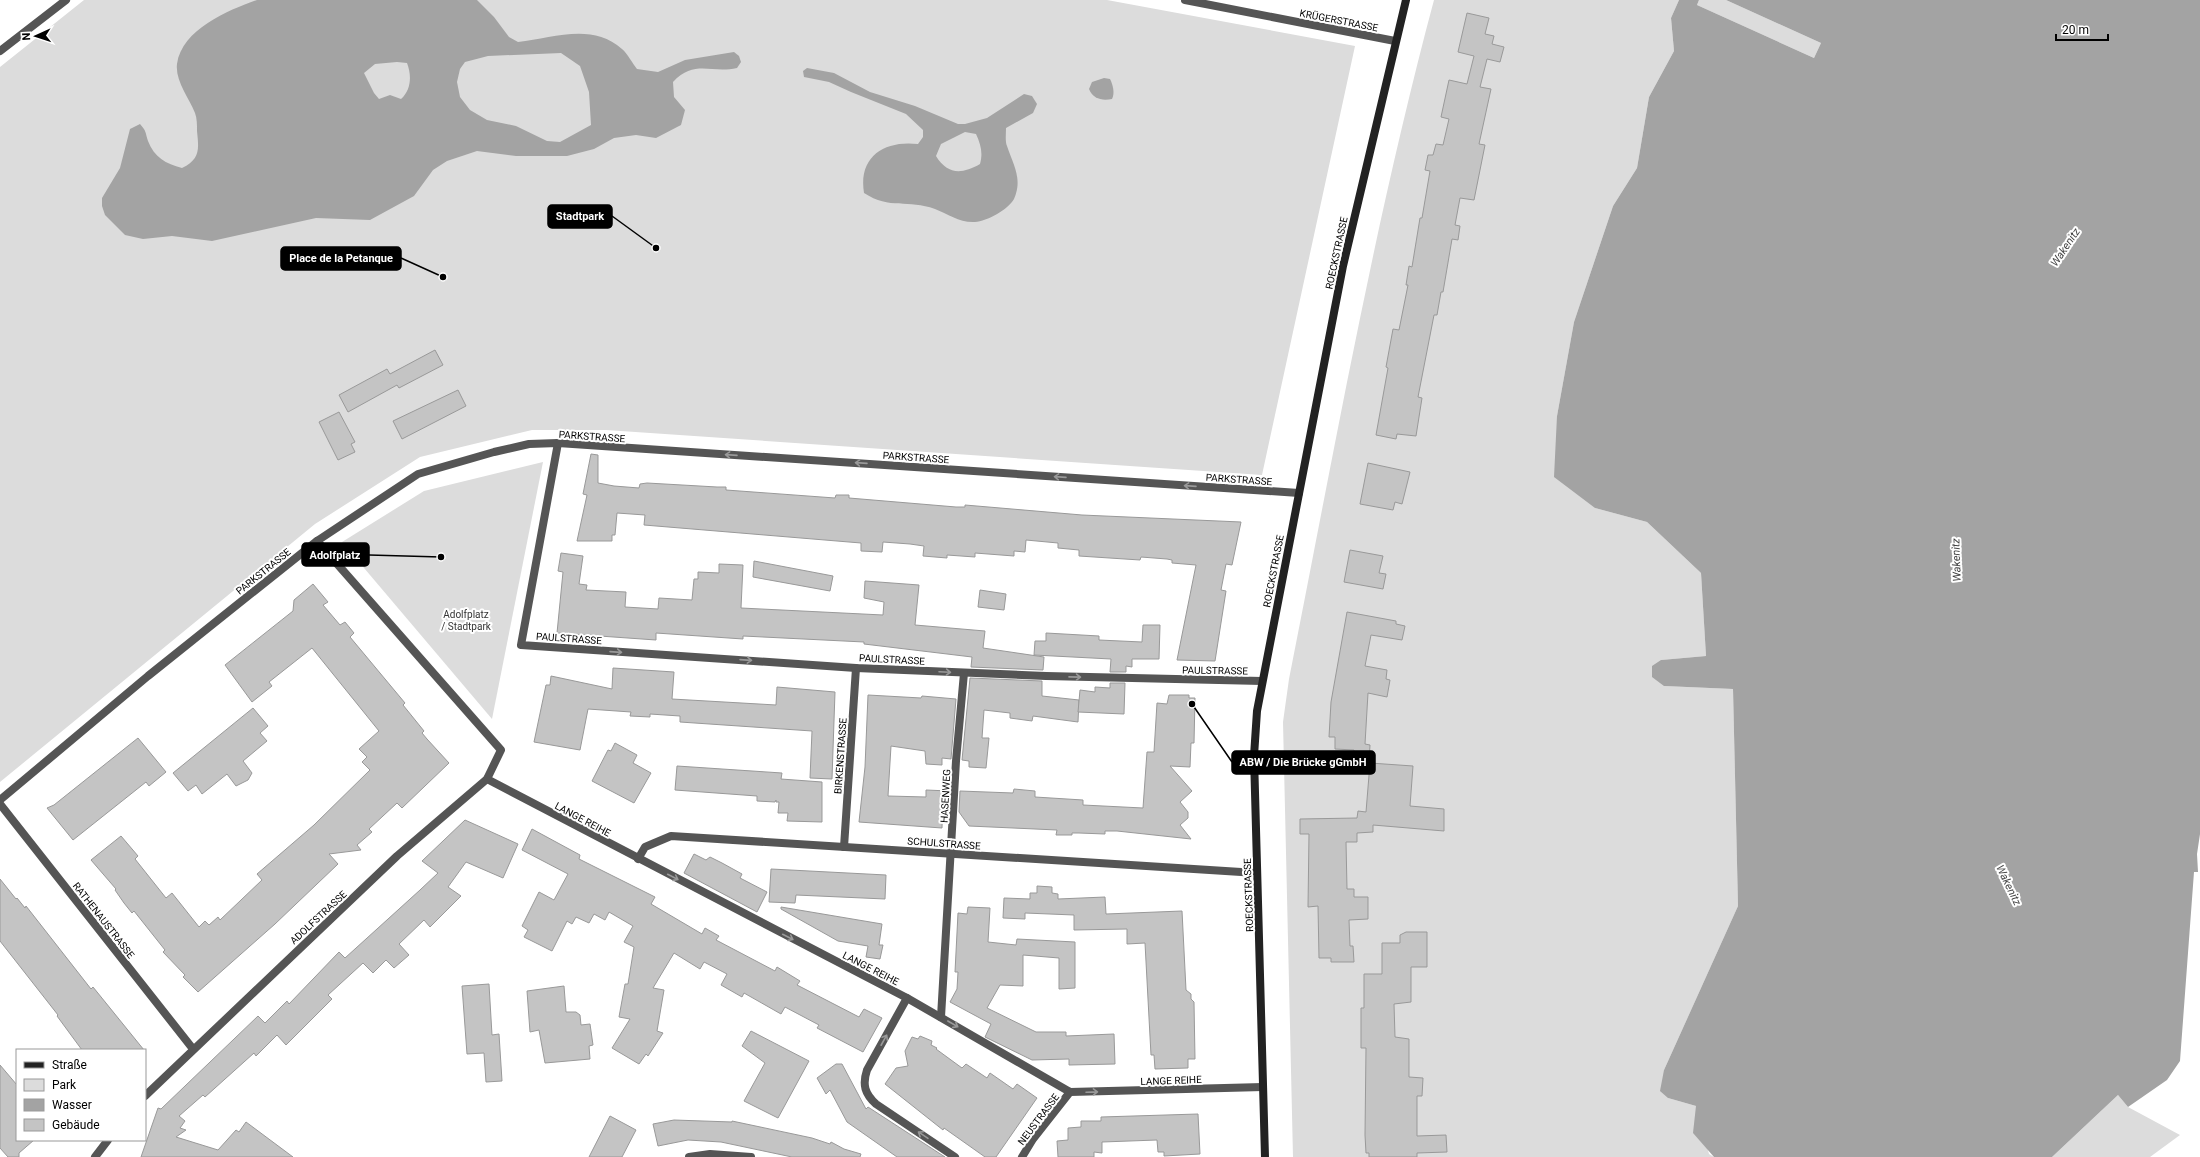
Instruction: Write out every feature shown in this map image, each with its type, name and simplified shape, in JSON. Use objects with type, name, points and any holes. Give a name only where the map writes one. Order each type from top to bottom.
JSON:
[{"type":"main road","name":"ROECKSTRASSE","points":[[1265,1157],[1254,756],[1262,681],[1343,266],[1395,41],[1406,0]]},
{"type":"street","points":[[0,51],[66,0]]},
{"type":"street","name":"KRÜGERSTRASSE","points":[[1185,0],[1395,41]]},
{"type":"street","name":"PARKSTRASSE","points":[[0,800],[148,676],[317,541],[418,474],[501,450],[529,444],[558,443],[1299,493]]},
{"type":"street","name":"PAULSTRASSE","points":[[558,443],[521,645],[856,668],[964,673],[1262,681]]},
{"type":"street","name":"ADOLFSTRASSE","points":[[146,1095],[192,1049],[397,856],[487,779],[501,750],[317,541]]},
{"type":"street","name":"BIRKENSTRASSE","points":[[844,847],[856,668]]},
{"type":"street","name":"HASENWEG","points":[[941,1017],[952,853],[956,761],[964,673]]},
{"type":"street","name":"LANGE REIHE","points":[[487,779],[907,998],[1070,1092],[1263,1087]]},
{"type":"street","name":"RATHENAUSTRASSE","points":[[0,804],[192,1049]]},
{"type":"street","name":"SCHULSTRASSE","points":[[638,859],[645,847],[671,836],[1257,873]]},
{"type":"street","points":[[907,998],[867,1070],[863,1080],[865,1090],[869,1098],[876,1104],[955,1157]]},
{"type":"street","name":"NEUSTRASSE","points":[[1022,1157],[1033,1139],[1070,1092]]},
{"type":"street","points":[[95,1157],[107,1141]]},
{"type":"street","points":[[690,1157],[710,1154],[751,1157]]},
{"type":"green space","points":[[84,0],[1107,0],[1355,46],[1262,475],[606,430],[532,430],[420,457],[315,524],[0,782],[0,67]]},
{"type":"green space","points":[[1434,0],[1679,0],[1671,18],[1674,51],[1649,97],[1637,168],[1613,206],[1574,322],[1557,416],[1595,508],[1647,522],[1701,573],[1706,656],[1661,660],[1664,686],[1733,689],[1738,906],[1664,1070],[1668,1098],[1696,1106],[1709,1154],[1714,1157],[1293,1157],[1283,722],[1289,679],[1356,338],[1392,169]]},
{"type":"green space","points":[[1699,0],[1726,0],[1821,43],[1814,58],[1697,5]]},
{"type":"green space","name":"Adolfplatz / Stadtpark","points":[[543,462],[492,719],[342,542],[424,491]]},
{"type":"green space","points":[[2118,1095],[2128,1107],[2180,1135],[2150,1157],[2052,1157]]},
{"type":"water","points":[[257,0],[477,0],[494,17],[509,37],[518,42],[558,35],[585,34],[598,36],[610,41],[622,49],[637,69],[658,72],[685,60],[734,52],[739,56],[741,62],[737,68],[696,69],[689,71],[681,75],[673,82],[674,97],[685,110],[681,125],[656,138],[636,135],[614,138],[594,149],[567,156],[516,156],[477,151],[447,161],[433,170],[414,196],[370,220],[316,218],[212,241],[172,236],[143,239],[125,235],[105,215],[102,206],[102,198],[120,168],[130,129],[140,124],[157,156],[166,162],[182,168],[192,161],[198,149],[197,119],[178,77],[177,64],[181,52],[197,31],[208,23],[233,9]],"holes":[[[561,53],[580,66],[589,92],[591,125],[560,142],[547,141],[516,126],[487,120],[470,110],[460,97],[457,82],[460,69],[465,62],[488,56]],[[397,62],[407,63],[410,73],[409,87],[401,99],[390,95],[379,99],[374,93],[364,73],[375,64]]]},
{"type":"water","name":"Wakenitz","points":[[1679,0],[1699,0],[1697,5],[1814,58],[1821,43],[1726,0],[2200,0],[2200,834],[2197,854],[2198,872],[2194,872],[2180,1061],[2167,1080],[2128,1107],[2118,1095],[2052,1157],[1714,1157],[1693,1133],[1696,1106],[1668,1098],[1660,1091],[1664,1070],[1738,906],[1733,689],[1664,686],[1652,677],[1652,666],[1661,660],[1706,656],[1701,573],[1647,522],[1595,508],[1554,477],[1557,416],[1574,322],[1613,206],[1637,168],[1649,97],[1674,51],[1671,18]]},
{"type":"water","points":[[807,68],[834,73],[870,92],[915,106],[958,124],[965,124],[987,118],[1024,94],[1032,96],[1037,104],[1033,113],[1006,128],[1006,144],[1014,165],[1018,185],[1014,199],[1007,207],[997,214],[985,220],[970,222],[959,220],[925,206],[891,203],[873,198],[864,193],[863,180],[865,169],[876,153],[895,145],[906,143],[918,144],[923,137],[923,130],[906,114],[829,82],[804,77],[803,71]],"holes":[[[965,132],[976,134],[981,149],[981,156],[980,164],[973,168],[955,171],[945,166],[936,156],[941,144]]]},
{"type":"water","points":[[1104,78],[1110,79],[1113,86],[1112,99],[1105,100],[1095,97],[1089,89],[1092,82]]},
{"type":"building","points":[[1467,13],[1489,18],[1485,34],[1494,36],[1492,44],[1504,47],[1500,62],[1487,59],[1480,87],[1491,89],[1479,144],[1485,145],[1474,200],[1460,198],[1455,225],[1460,226],[1458,240],[1452,239],[1443,292],[1441,292],[1437,315],[1434,315],[1418,397],[1422,398],[1416,436],[1397,434],[1396,439],[1376,435],[1388,368],[1386,367],[1393,329],[1399,330],[1408,285],[1406,285],[1409,266],[1412,267],[1420,218],[1422,218],[1430,171],[1425,170],[1428,155],[1433,155],[1436,144],[1443,145],[1449,119],[1441,117],[1449,80],[1467,84],[1474,56],[1458,52]]},
{"type":"building","points":[[435,350],[443,365],[399,388],[397,385],[348,412],[339,395],[387,369],[390,374]]},
{"type":"building","points":[[458,390],[466,406],[402,439],[393,421]]},
{"type":"building","points":[[339,412],[355,442],[351,444],[355,452],[338,460],[319,422]]},
{"type":"building","points":[[591,454],[598,455],[598,483],[614,486],[639,488],[640,484],[647,483],[726,487],[726,490],[835,498],[836,495],[849,495],[849,498],[956,507],[965,507],[965,505],[1082,515],[1241,522],[1232,565],[1226,564],[1221,590],[1226,591],[1215,661],[1177,660],[1196,565],[1172,563],[1172,560],[1167,559],[1141,557],[1140,560],[1079,556],[1079,550],[1058,548],[1058,543],[1026,540],[1025,552],[1014,551],[1014,556],[975,553],[975,557],[947,555],[947,558],[923,556],[924,546],[883,542],[882,552],[861,551],[861,543],[644,525],[645,515],[617,513],[615,535],[612,535],[612,541],[577,541],[587,495],[583,494]]},
{"type":"building","points":[[1368,463],[1410,472],[1402,504],[1395,502],[1393,510],[1360,504]]},
{"type":"building","points":[[1350,550],[1383,556],[1379,573],[1386,574],[1383,589],[1344,582]]},
{"type":"building","points":[[561,553],[583,556],[579,584],[587,585],[586,590],[626,592],[625,607],[658,609],[659,598],[692,600],[694,579],[698,579],[698,572],[719,573],[719,564],[743,565],[741,608],[883,615],[884,602],[864,598],[865,581],[919,585],[915,625],[985,631],[983,648],[1044,657],[1043,670],[971,667],[972,657],[864,644],[864,642],[743,636],[743,639],[656,633],[656,640],[557,633],[563,572],[558,571]]},
{"type":"building","points":[[754,561],[833,576],[830,591],[753,577]]},
{"type":"building","points":[[313,584],[328,602],[323,605],[340,625],[345,622],[354,633],[350,637],[405,703],[403,705],[424,731],[422,733],[449,763],[402,808],[397,803],[369,829],[372,832],[357,845],[361,850],[329,854],[338,864],[275,924],[198,992],[183,977],[185,975],[163,952],[165,950],[134,911],[132,913],[115,890],[116,889],[91,860],[121,836],[138,856],[135,859],[166,898],[172,893],[199,927],[205,921],[209,925],[218,917],[220,920],[262,880],[257,874],[314,825],[370,770],[362,762],[367,757],[359,749],[379,731],[312,648],[269,682],[272,686],[252,702],[225,665],[293,611],[294,600]]},
{"type":"building","points":[[980,590],[1006,594],[1004,610],[978,607]]},
{"type":"building","points":[[1347,612],[1396,621],[1396,624],[1405,626],[1402,640],[1371,635],[1365,666],[1387,670],[1386,679],[1390,680],[1387,697],[1368,693],[1365,744],[1370,745],[1369,761],[1354,760],[1354,750],[1335,749],[1335,737],[1329,737],[1331,702]]},
{"type":"building","points":[[1143,625],[1160,625],[1159,659],[1132,659],[1132,667],[1126,666],[1126,672],[1110,672],[1111,659],[1034,655],[1035,641],[1046,641],[1046,633],[1099,636],[1099,640],[1142,642]]},
{"type":"building","points":[[613,668],[674,672],[672,699],[776,705],[777,687],[835,692],[832,779],[810,778],[812,731],[680,722],[680,716],[650,714],[650,717],[630,716],[631,712],[588,709],[580,750],[534,742],[546,685],[550,685],[551,676],[612,689]]},
{"type":"building","points":[[970,678],[1042,681],[1042,696],[1079,700],[1078,722],[1033,716],[1032,721],[1010,718],[1010,713],[984,710],[982,738],[989,738],[986,768],[969,767],[969,761],[962,760]]},
{"type":"building","points":[[1110,683],[1125,683],[1124,714],[1078,712],[1080,690],[1095,692],[1095,687],[1110,688]]},
{"type":"building","points":[[868,695],[921,698],[922,696],[956,699],[951,759],[942,758],[942,765],[926,764],[925,751],[891,746],[888,796],[926,797],[926,790],[949,791],[948,798],[943,791],[942,828],[859,822],[865,767]]},
{"type":"building","points":[[1169,695],[1189,695],[1189,698],[1195,698],[1194,743],[1191,743],[1190,767],[1170,766],[1192,791],[1180,802],[1188,812],[1188,818],[1180,825],[1191,839],[1117,831],[1105,831],[1105,834],[1072,833],[1072,835],[1056,835],[1057,830],[969,826],[959,812],[960,791],[1013,793],[1014,789],[1035,791],[1035,797],[1083,800],[1083,805],[1143,808],[1147,752],[1154,752],[1157,703],[1167,704]]},
{"type":"building","points":[[253,708],[268,726],[260,733],[267,741],[243,761],[252,773],[248,780],[236,786],[227,774],[202,794],[196,785],[188,791],[173,773]]},
{"type":"building","points":[[138,738],[166,772],[149,786],[146,782],[73,840],[47,808],[54,805]]},
{"type":"building","points":[[615,743],[637,755],[633,763],[651,773],[634,803],[592,781],[608,750],[611,751]]},
{"type":"building","points":[[1370,763],[1413,766],[1410,806],[1444,809],[1444,831],[1373,825],[1373,832],[1357,833],[1357,842],[1346,842],[1347,889],[1354,889],[1354,897],[1368,897],[1368,919],[1349,920],[1350,946],[1353,946],[1354,962],[1331,962],[1331,958],[1319,958],[1318,906],[1308,907],[1309,834],[1300,834],[1300,819],[1357,818],[1358,811],[1366,812]]},
{"type":"building","points":[[677,766],[782,773],[781,779],[822,782],[822,822],[787,821],[788,813],[778,813],[779,802],[776,802],[776,800],[775,802],[757,801],[757,796],[675,790]]},
{"type":"building","points":[[465,820],[518,844],[503,878],[466,862],[448,887],[461,896],[430,927],[424,920],[399,944],[409,955],[394,968],[386,960],[373,973],[363,963],[328,995],[332,999],[286,1045],[277,1035],[256,1056],[254,1053],[205,1097],[203,1095],[179,1116],[185,1121],[180,1128],[186,1130],[176,1137],[218,1150],[236,1130],[239,1132],[246,1122],[293,1157],[141,1157],[158,1108],[161,1109],[258,1016],[265,1023],[287,1001],[289,1004],[339,952],[345,958],[420,890],[438,873],[422,861]]},
{"type":"building","points":[[532,829],[580,855],[579,859],[655,897],[651,904],[702,934],[705,928],[719,936],[716,940],[775,971],[777,967],[800,981],[797,985],[859,1017],[864,1009],[882,1018],[863,1052],[817,1028],[819,1025],[785,1007],[781,1014],[744,993],[742,997],[721,985],[727,974],[704,962],[700,969],[674,953],[653,988],[664,990],[657,1031],[663,1033],[648,1056],[646,1054],[639,1064],[612,1048],[630,1019],[619,1017],[625,984],[628,984],[634,947],[624,942],[633,926],[609,912],[605,920],[594,914],[589,923],[576,917],[572,924],[567,921],[552,951],[524,937],[528,930],[522,926],[539,892],[554,900],[568,874],[522,850]]},
{"type":"building","points":[[694,854],[706,860],[710,857],[722,863],[742,874],[740,878],[767,892],[757,912],[684,873]]},
{"type":"building","points":[[771,869],[886,875],[885,899],[796,895],[795,903],[769,902]]},
{"type":"building","points":[[0,879],[16,899],[17,898],[25,908],[26,906],[91,989],[93,987],[143,1049],[81,1049],[57,1016],[58,1015],[0,941]]},
{"type":"building","points":[[1037,886],[1052,887],[1052,893],[1058,894],[1058,899],[1105,897],[1106,914],[1182,911],[1186,990],[1191,994],[1191,999],[1194,1002],[1195,1059],[1188,1059],[1188,1068],[1155,1069],[1154,1055],[1151,1055],[1145,943],[1127,944],[1127,929],[1074,930],[1074,915],[1025,913],[1025,919],[1003,918],[1004,898],[1030,899],[1030,893],[1037,893]]},
{"type":"building","points":[[781,907],[882,924],[879,945],[883,945],[880,959],[866,957],[868,946],[838,941],[781,909]]},
{"type":"building","points":[[968,907],[990,908],[988,942],[1016,945],[1017,939],[1075,942],[1075,988],[1059,989],[1059,958],[1023,955],[1023,986],[1000,985],[987,1008],[1036,1032],[1066,1032],[1066,1036],[1114,1034],[1115,1064],[1069,1065],[1069,1059],[1032,1060],[985,1037],[991,1024],[950,1002],[957,989],[958,972],[955,972],[958,913],[967,914]]},
{"type":"building","points":[[1406,932],[1427,932],[1427,967],[1411,967],[1411,1002],[1394,1004],[1395,1037],[1409,1039],[1409,1077],[1423,1078],[1422,1096],[1417,1096],[1417,1136],[1446,1135],[1447,1152],[1417,1153],[1417,1157],[1369,1157],[1369,1153],[1366,1153],[1365,1135],[1366,1048],[1361,1048],[1361,1008],[1364,1008],[1364,974],[1382,974],[1382,943],[1400,943],[1400,935]]},
{"type":"building","points":[[489,984],[492,1035],[499,1034],[502,1081],[486,1082],[484,1053],[467,1054],[462,986]]},
{"type":"building","points":[[564,986],[566,1012],[576,1012],[580,1015],[581,1025],[590,1024],[593,1045],[589,1046],[590,1059],[545,1063],[539,1030],[530,1032],[527,991]]},
{"type":"building","points":[[751,1031],[809,1061],[778,1118],[744,1101],[765,1063],[742,1046]]},
{"type":"building","points":[[920,1036],[932,1041],[931,1045],[962,1068],[966,1064],[987,1078],[990,1073],[1013,1089],[1017,1084],[1037,1098],[996,1157],[985,1157],[944,1128],[943,1130],[885,1084],[896,1068],[908,1066],[905,1051],[912,1037],[918,1039]]},
{"type":"building","points":[[836,1064],[842,1064],[866,1109],[868,1107],[945,1157],[897,1157],[847,1122],[830,1090],[826,1094],[817,1078]]},
{"type":"building","points":[[0,1065],[16,1084],[16,1141],[33,1141],[19,1153],[19,1157],[8,1157],[0,1148]]},
{"type":"building","points":[[1198,1114],[1200,1154],[1164,1156],[1164,1152],[1158,1152],[1157,1140],[1102,1142],[1102,1153],[1094,1152],[1094,1157],[1058,1157],[1057,1141],[1068,1140],[1068,1128],[1081,1127],[1081,1121],[1101,1121],[1101,1117]]},
{"type":"building","points":[[610,1116],[636,1130],[622,1157],[589,1157]]},
{"type":"building","points":[[674,1120],[732,1121],[812,1138],[830,1144],[831,1142],[844,1149],[861,1154],[860,1157],[792,1157],[721,1142],[688,1140],[658,1146],[653,1124]]},
{"type":"place","name":"Stadtpark","points":[[656,248]]},
{"type":"place","name":"Place de la Petanque","points":[[443,277]]},
{"type":"place","name":"Adolfplatz","points":[[441,557]]},
{"type":"place","name":"ABW / Die Brücke gGmbH","points":[[1192,704]]}]
